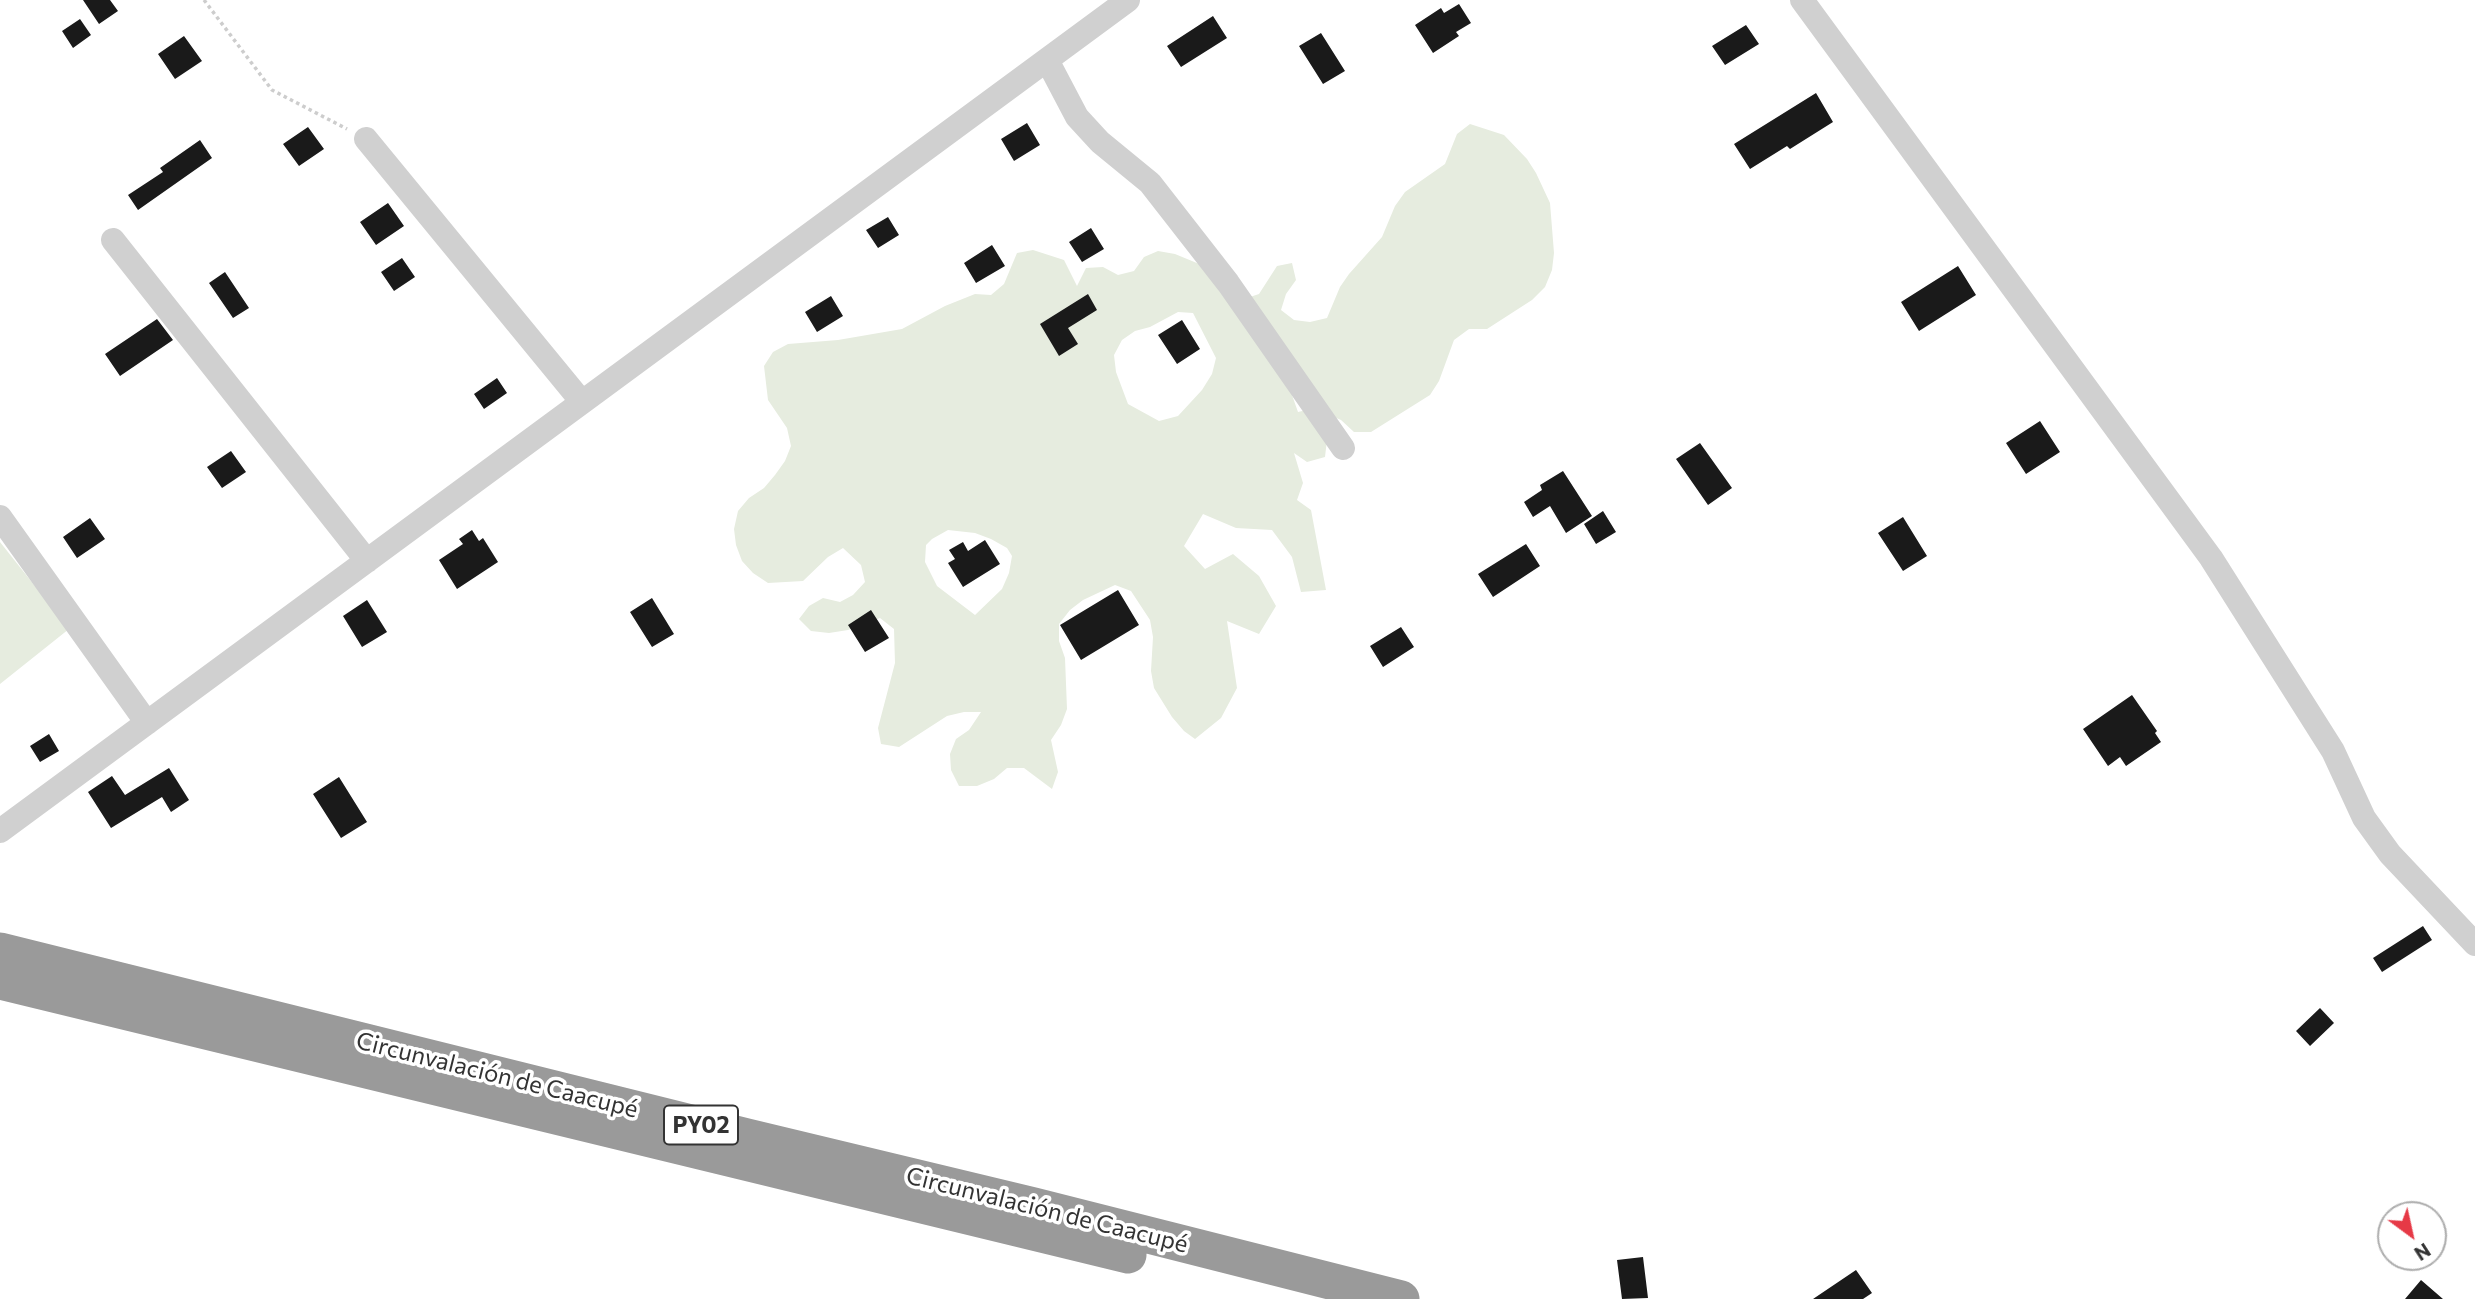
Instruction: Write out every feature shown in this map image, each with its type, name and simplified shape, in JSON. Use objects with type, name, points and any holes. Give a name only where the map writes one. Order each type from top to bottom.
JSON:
[{"type":"highway","name":"Circunvalación de Caacupé","points":[[0,951],[1401,1299]]},
{"type":"highway","name":"Circunvalación de Caacupé","points":[[0,981],[1308,1299]]},
{"type":"street","points":[[0,831],[1128,0]]},
{"type":"street","points":[[1802,0],[2211,558],[2333,751],[2364,818],[2390,854],[2475,944]]},
{"type":"street","points":[[1047,60],[1077,117],[1100,142],[1150,183],[1228,283],[1343,448]]},
{"type":"street","points":[[366,139],[582,402]]},
{"type":"street","points":[[113,240],[366,561]]},
{"type":"street","points":[[0,517],[147,723]]},
{"type":"path","points":[[204,0],[272,90],[366,139]]},
{"type":"shaded area","points":[[1470,124],[1504,135],[1527,159],[1550,203],[1554,253],[1552,270],[1545,287],[1532,300],[1487,329],[1469,329],[1454,340],[1439,381],[1430,395],[1371,432],[1354,432],[1341,420],[1325,413],[1287,381],[1298,412],[1315,408],[1327,440],[1325,457],[1307,462],[1294,453],[1303,483],[1297,500],[1311,510],[1326,590],[1301,592],[1292,557],[1272,530],[1236,528],[1203,514],[1184,546],[1205,569],[1233,554],[1259,576],[1276,606],[1259,634],[1227,621],[1237,688],[1221,718],[1195,739],[1172,717],[1154,688],[1150,620],[1131,591],[1115,585],[1083,600],[1070,610],[1059,624],[1059,641],[1065,658],[1067,709],[1051,740],[1058,772],[1052,789],[1024,768],[1007,768],[994,779],[977,786],[959,786],[951,770],[950,754],[956,739],[969,730],[981,712],[947,716],[899,747],[881,744],[878,728],[895,663],[894,629],[880,618],[848,630],[829,633],[811,631],[799,619],[809,606],[823,598],[840,602],[853,595],[865,582],[861,565],[843,548],[828,557],[803,581],[768,583],[742,561],[736,545],[734,529],[738,511],[775,475],[791,446],[787,428],[768,400],[764,366],[773,352],[788,344],[838,340],[902,329],[945,306],[975,294],[991,295],[1004,284],[1017,253],[1033,250],[1064,260],[1077,286],[1086,268],[1103,267],[1118,275],[1134,271],[1144,257],[1158,251],[1175,254],[1221,273],[1235,302],[1259,294],[1277,266],[1292,263],[1296,280],[1286,294],[1281,310],[1294,320],[1310,322],[1327,318],[1340,287],[1382,237],[1395,206],[1405,192],[1445,164],[1457,134]],"holes":[[[1178,312],[1193,313],[1216,358],[1212,374],[1202,390],[1178,416],[1159,421],[1128,404],[1116,372],[1114,355],[1122,340],[1135,331],[1150,327]],[[948,530],[975,533],[991,539],[1007,548],[1012,556],[1002,589],[975,615],[937,586],[925,562],[926,545]]]},
{"type":"shaded area","points":[[0,542],[69,629],[0,684]]},
{"type":"building","points":[[83,0],[110,0],[118,11],[99,24]]},
{"type":"building","points":[[1459,4],[1471,23],[1456,32],[1459,36],[1433,53],[1415,25],[1441,8],[1444,13]]},
{"type":"building","points":[[1213,16],[1227,38],[1181,67],[1167,46]]},
{"type":"building","points":[[80,19],[91,35],[73,48],[62,31]]},
{"type":"building","points":[[1746,25],[1759,44],[1725,65],[1712,46]]},
{"type":"building","points":[[1321,33],[1345,71],[1323,84],[1299,46]]},
{"type":"building","points":[[184,36],[202,61],[175,79],[158,54]]},
{"type":"building","points":[[1816,93],[1833,122],[1790,149],[1787,146],[1750,169],[1734,144]]},
{"type":"building","points":[[1027,123],[1040,145],[1014,161],[1001,139]]},
{"type":"building","points":[[308,127],[324,149],[299,166],[283,144]]},
{"type":"building","points":[[200,140],[212,158],[138,210],[128,195],[163,172],[160,168]]},
{"type":"building","points":[[388,203],[404,226],[376,245],[360,222]]},
{"type":"building","points":[[888,217],[899,235],[878,248],[866,230]]},
{"type":"building","points":[[1091,228],[1104,249],[1082,262],[1069,242]]},
{"type":"building","points":[[992,245],[1005,266],[976,283],[964,263]]},
{"type":"building","points":[[402,258],[415,277],[394,291],[381,272]]},
{"type":"building","points":[[1958,266],[1976,295],[1919,331],[1901,302]]},
{"type":"building","points":[[225,272],[249,308],[233,318],[209,283]]},
{"type":"building","points":[[1088,294],[1097,310],[1068,328],[1078,344],[1059,356],[1040,324]]},
{"type":"building","points":[[831,296],[843,316],[817,332],[805,312]]},
{"type":"building","points":[[157,319],[173,340],[120,376],[105,354]]},
{"type":"building","points":[[1182,320],[1200,349],[1177,364],[1158,335]]},
{"type":"building","points":[[497,378],[507,393],[484,409],[474,394]]},
{"type":"building","points":[[2040,421],[2060,452],[2026,474],[2006,443]]},
{"type":"building","points":[[1700,443],[1732,488],[1708,505],[1676,459]]},
{"type":"building","points":[[231,451],[246,472],[222,488],[207,467]]},
{"type":"building","points":[[1563,471],[1592,516],[1566,533],[1550,506],[1533,517],[1524,502],[1542,490],[1540,485]]},
{"type":"building","points":[[1603,511],[1616,532],[1596,544],[1584,524]]},
{"type":"building","points":[[1903,517],[1927,556],[1903,571],[1878,533]]},
{"type":"building","points":[[90,518],[105,539],[77,558],[63,537]]},
{"type":"building","points":[[472,530],[479,541],[483,538],[498,562],[457,589],[439,560],[463,544],[459,539]]},
{"type":"building","points":[[985,540],[1000,564],[963,587],[948,563],[955,559],[949,550],[963,542],[968,551]]},
{"type":"building","points":[[1526,544],[1540,566],[1493,597],[1478,574]]},
{"type":"building","points":[[1118,590],[1139,625],[1081,660],[1060,625]]},
{"type":"building","points":[[652,598],[674,634],[652,647],[630,612]]},
{"type":"building","points":[[367,600],[387,632],[362,647],[343,616]]},
{"type":"building","points":[[871,610],[889,638],[865,652],[848,625]]},
{"type":"building","points":[[1401,627],[1414,647],[1383,667],[1370,646]]},
{"type":"building","points":[[2132,695],[2157,731],[2155,733],[2161,742],[2126,766],[2120,757],[2108,766],[2083,729]]},
{"type":"building","points":[[49,734],[59,751],[40,762],[30,746]]},
{"type":"building","points":[[169,768],[189,800],[171,812],[162,797],[111,828],[88,792],[112,776],[125,795]]},
{"type":"building","points":[[339,777],[367,822],[341,838],[313,794]]},
{"type":"building","points":[[2423,926],[2432,940],[2382,972],[2373,958]]},
{"type":"building","points":[[2320,1008],[2334,1023],[2310,1046],[2296,1031]]},
{"type":"building","points":[[1643,1257],[1648,1298],[1622,1299],[1617,1260]]},
{"type":"building","points":[[1856,1270],[1872,1293],[1863,1299],[1813,1299]]},
{"type":"building","points":[[2421,1280],[2443,1299],[2405,1299]]}]
